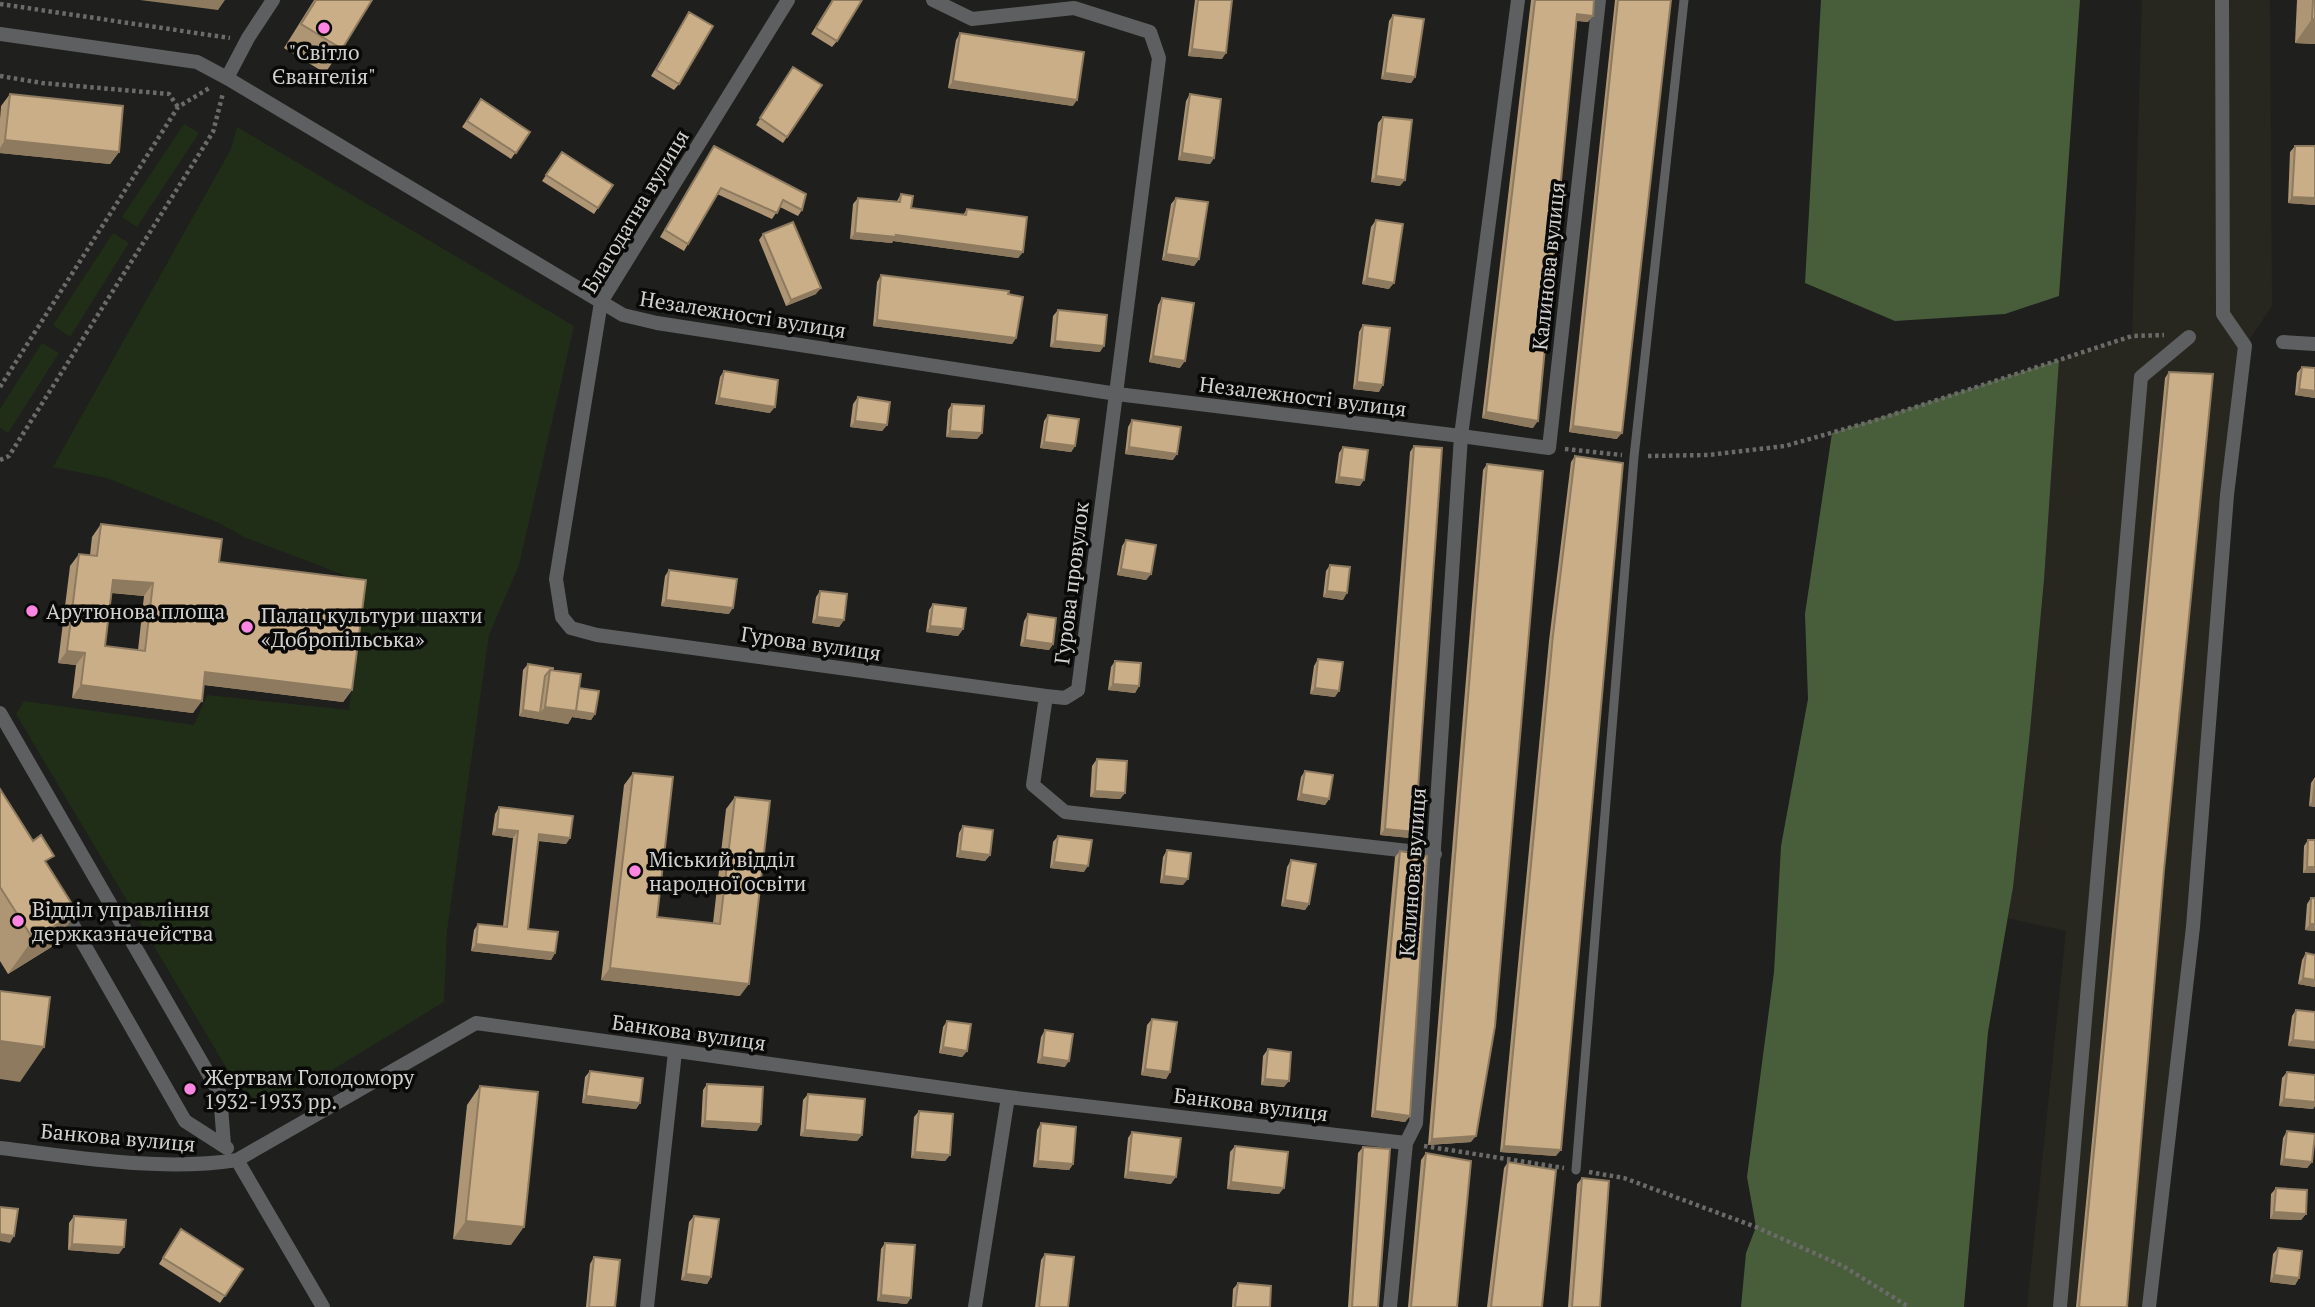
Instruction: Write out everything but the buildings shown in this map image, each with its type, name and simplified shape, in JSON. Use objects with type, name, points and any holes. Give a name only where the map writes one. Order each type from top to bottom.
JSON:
[{"type":"street","points":[[227,78],[248,38],[274,0]]},
{"type":"street","name":"Благодатна вулиця","points":[[571,628],[562,617],[555,579],[601,302],[788,0]]},
{"type":"street","name":"Гурова провулок","points":[[933,0],[972,19],[1074,8],[1150,32],[1160,58],[1078,690],[1065,698],[1046,696]]},
{"type":"street","name":"Калинова вулиця","points":[[1390,1307],[1406,1143],[1416,1122],[1461,436],[1518,0]]},
{"type":"street","name":"Калинова вулиця","points":[[1549,448],[1599,0]]},
{"type":"street","points":[[2149,1307],[2193,927],[2227,495],[2245,346],[2222,314],[2222,0]]},
{"type":"street","name":"Незалежності вулиця","points":[[0,34],[197,62],[623,315],[657,323],[1116,394],[1461,436]]},
{"type":"street","points":[[2060,1307],[2141,377],[2189,337]]},
{"type":"street","points":[[2283,342],[2315,344]]},
{"type":"street","points":[[1461,436],[1549,448]]},
{"type":"street","name":"Гурова вулиця","points":[[571,628],[597,635],[1046,696]]},
{"type":"street","points":[[1046,696],[1033,785],[1065,812],[1435,854]]},
{"type":"street","points":[[0,713],[220,1094],[225,1145]]},
{"type":"street","points":[[55,894],[185,1121],[225,1145],[237,1160],[323,1307]]},
{"type":"street","name":"Банкова вулиця","points":[[0,1148],[108,1160],[203,1166],[237,1160],[476,1023],[1008,1097],[1406,1143]]},
{"type":"street","points":[[647,1307],[675,1052]]},
{"type":"street","points":[[975,1307],[1008,1097]]},
{"type":"lane","points":[[1576,1170],[1634,457],[1684,0]]},
{"type":"path","points":[[0,4],[237,39],[248,38]]},
{"type":"path","points":[[0,76],[42,83],[169,94],[178,107]]},
{"type":"path","points":[[0,387],[178,107],[227,78]]},
{"type":"path","points":[[0,460],[9,456],[213,132],[227,78]]},
{"type":"path","points":[[1549,448],[1634,457],[1708,456],[1785,446],[2132,336],[2189,337]]},
{"type":"path","points":[[1406,1143],[1624,1178],[1756,1227],[1843,1266],[1909,1307]]},
{"type":"shaded area","points":[[2142,0],[2270,0],[2272,306],[2245,346],[2227,495],[2164,1177],[2149,1307],[2027,1307],[2066,931],[2007,918],[2030,731],[2044,580],[2059,360],[2132,335]]},
{"type":"green space","points":[[1821,0],[2080,0],[2059,296],[2005,314],[1895,321],[1805,283]]},
{"type":"green space","points":[[184,124],[199,133],[137,227],[122,217]]},
{"type":"green space","points":[[237,127],[574,326],[519,565],[489,635],[447,931],[444,1002],[268,1109],[236,1084],[16,714],[24,701],[194,725],[207,695],[349,710],[365,583],[244,537],[219,523],[107,478],[53,467],[231,149]]},
{"type":"green space","points":[[113,233],[129,243],[70,337],[53,325]]},
{"type":"green space","points":[[42,343],[59,353],[8,433],[0,428],[0,409]]},
{"type":"green space","points":[[2059,360],[2044,580],[2030,731],[2013,887],[1988,1032],[1964,1307],[1741,1307],[1746,1253],[1756,1227],[1747,1177],[1774,972],[1781,846],[1808,699],[1805,614],[1832,433]]},
{"type":"place","name":"\"Світло Євангелія\"","points":[[324,28]]},
{"type":"place","name":"Арутюнова площа","points":[[32,611]]},
{"type":"place","name":"Палац культури шахти «Добропільська»","points":[[247,627]]},
{"type":"place","name":"Міський відділ народної освіти","points":[[635,871]]},
{"type":"place","name":"Відділ управління держказначейства","points":[[18,921]]},
{"type":"place","name":"Жертвам Голодомору 1932-1933 рр.","points":[[190,1089]]}]
